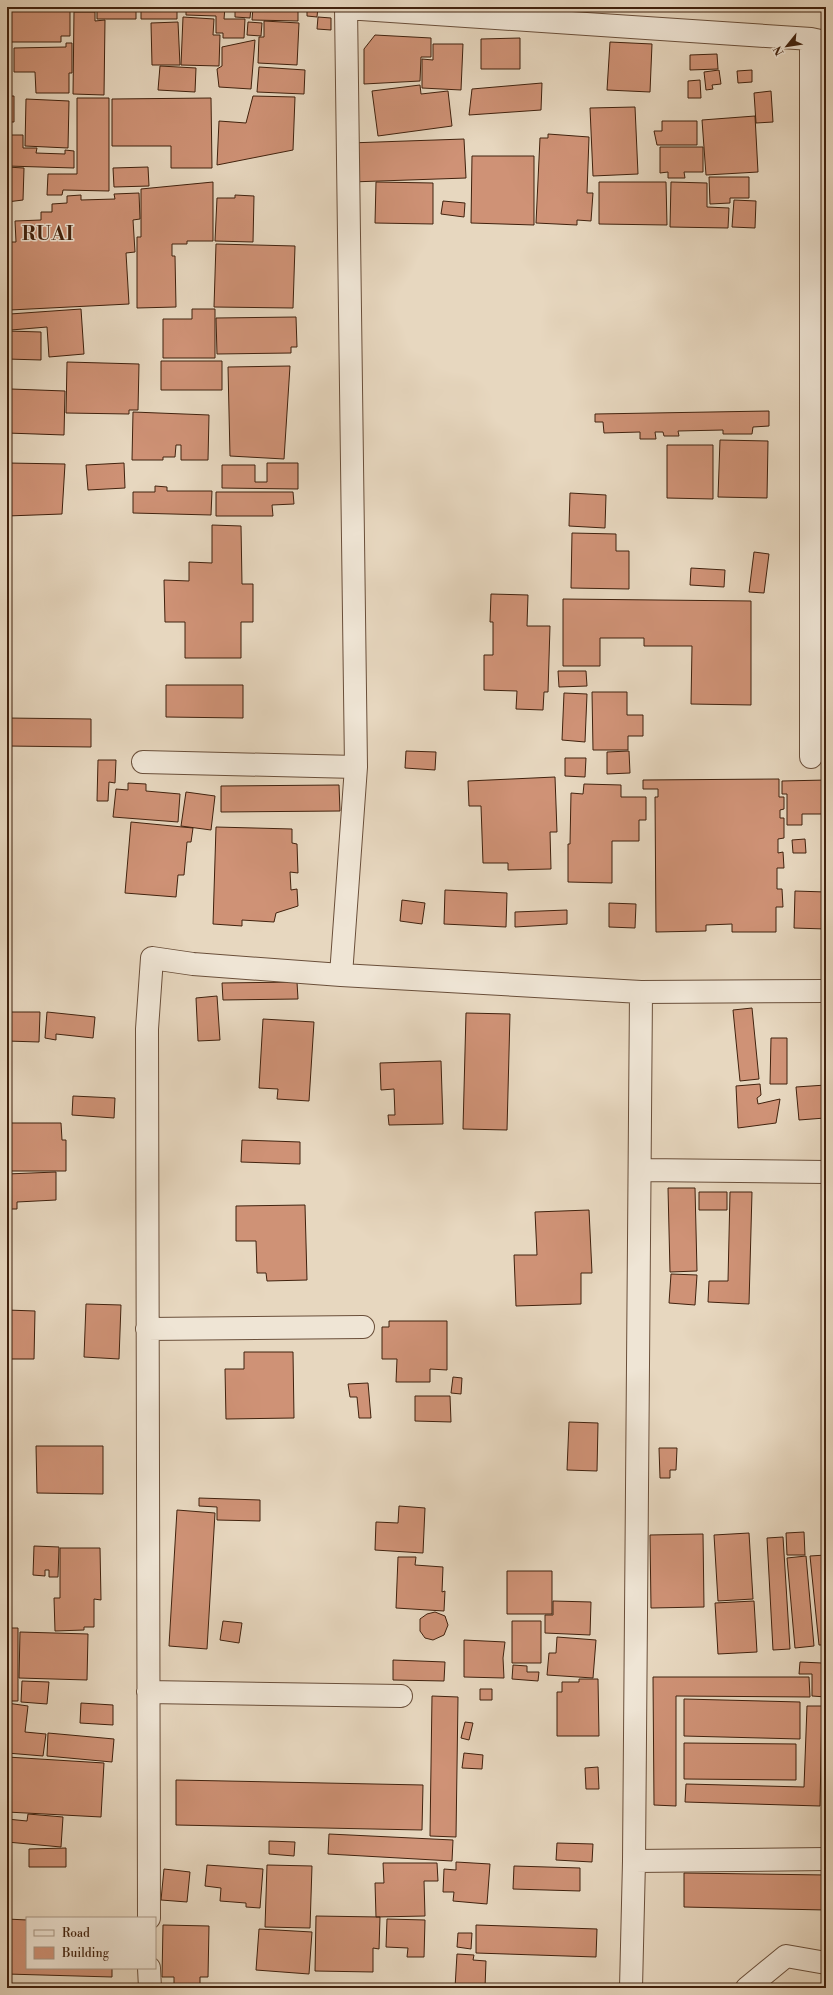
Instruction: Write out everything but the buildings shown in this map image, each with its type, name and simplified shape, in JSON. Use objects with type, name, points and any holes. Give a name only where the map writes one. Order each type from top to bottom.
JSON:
[{"type":"street","points":[[341,975],[356,767],[346,8],[818,40],[811,757]]},
{"type":"street","points":[[143,762],[356,767]]},
{"type":"street","points":[[149,1917],[147,1029],[152,958],[193,964],[341,975],[641,992],[826,991]]},
{"type":"street","points":[[631,1988],[634,1861],[641,1170],[641,992]]},
{"type":"street","points":[[641,1170],[826,1172]]},
{"type":"street","points":[[148,1329],[363,1327]]},
{"type":"street","points":[[148,1692],[401,1696]]},
{"type":"street","points":[[634,1861],[826,1859]]},
{"type":"street","points":[[747,1988],[786,1956],[826,1963]]},
{"type":"street","points":[[149,1969],[150,1988]]},
{"type":"district","name":"RUAI","points":[[48,234]]}]
